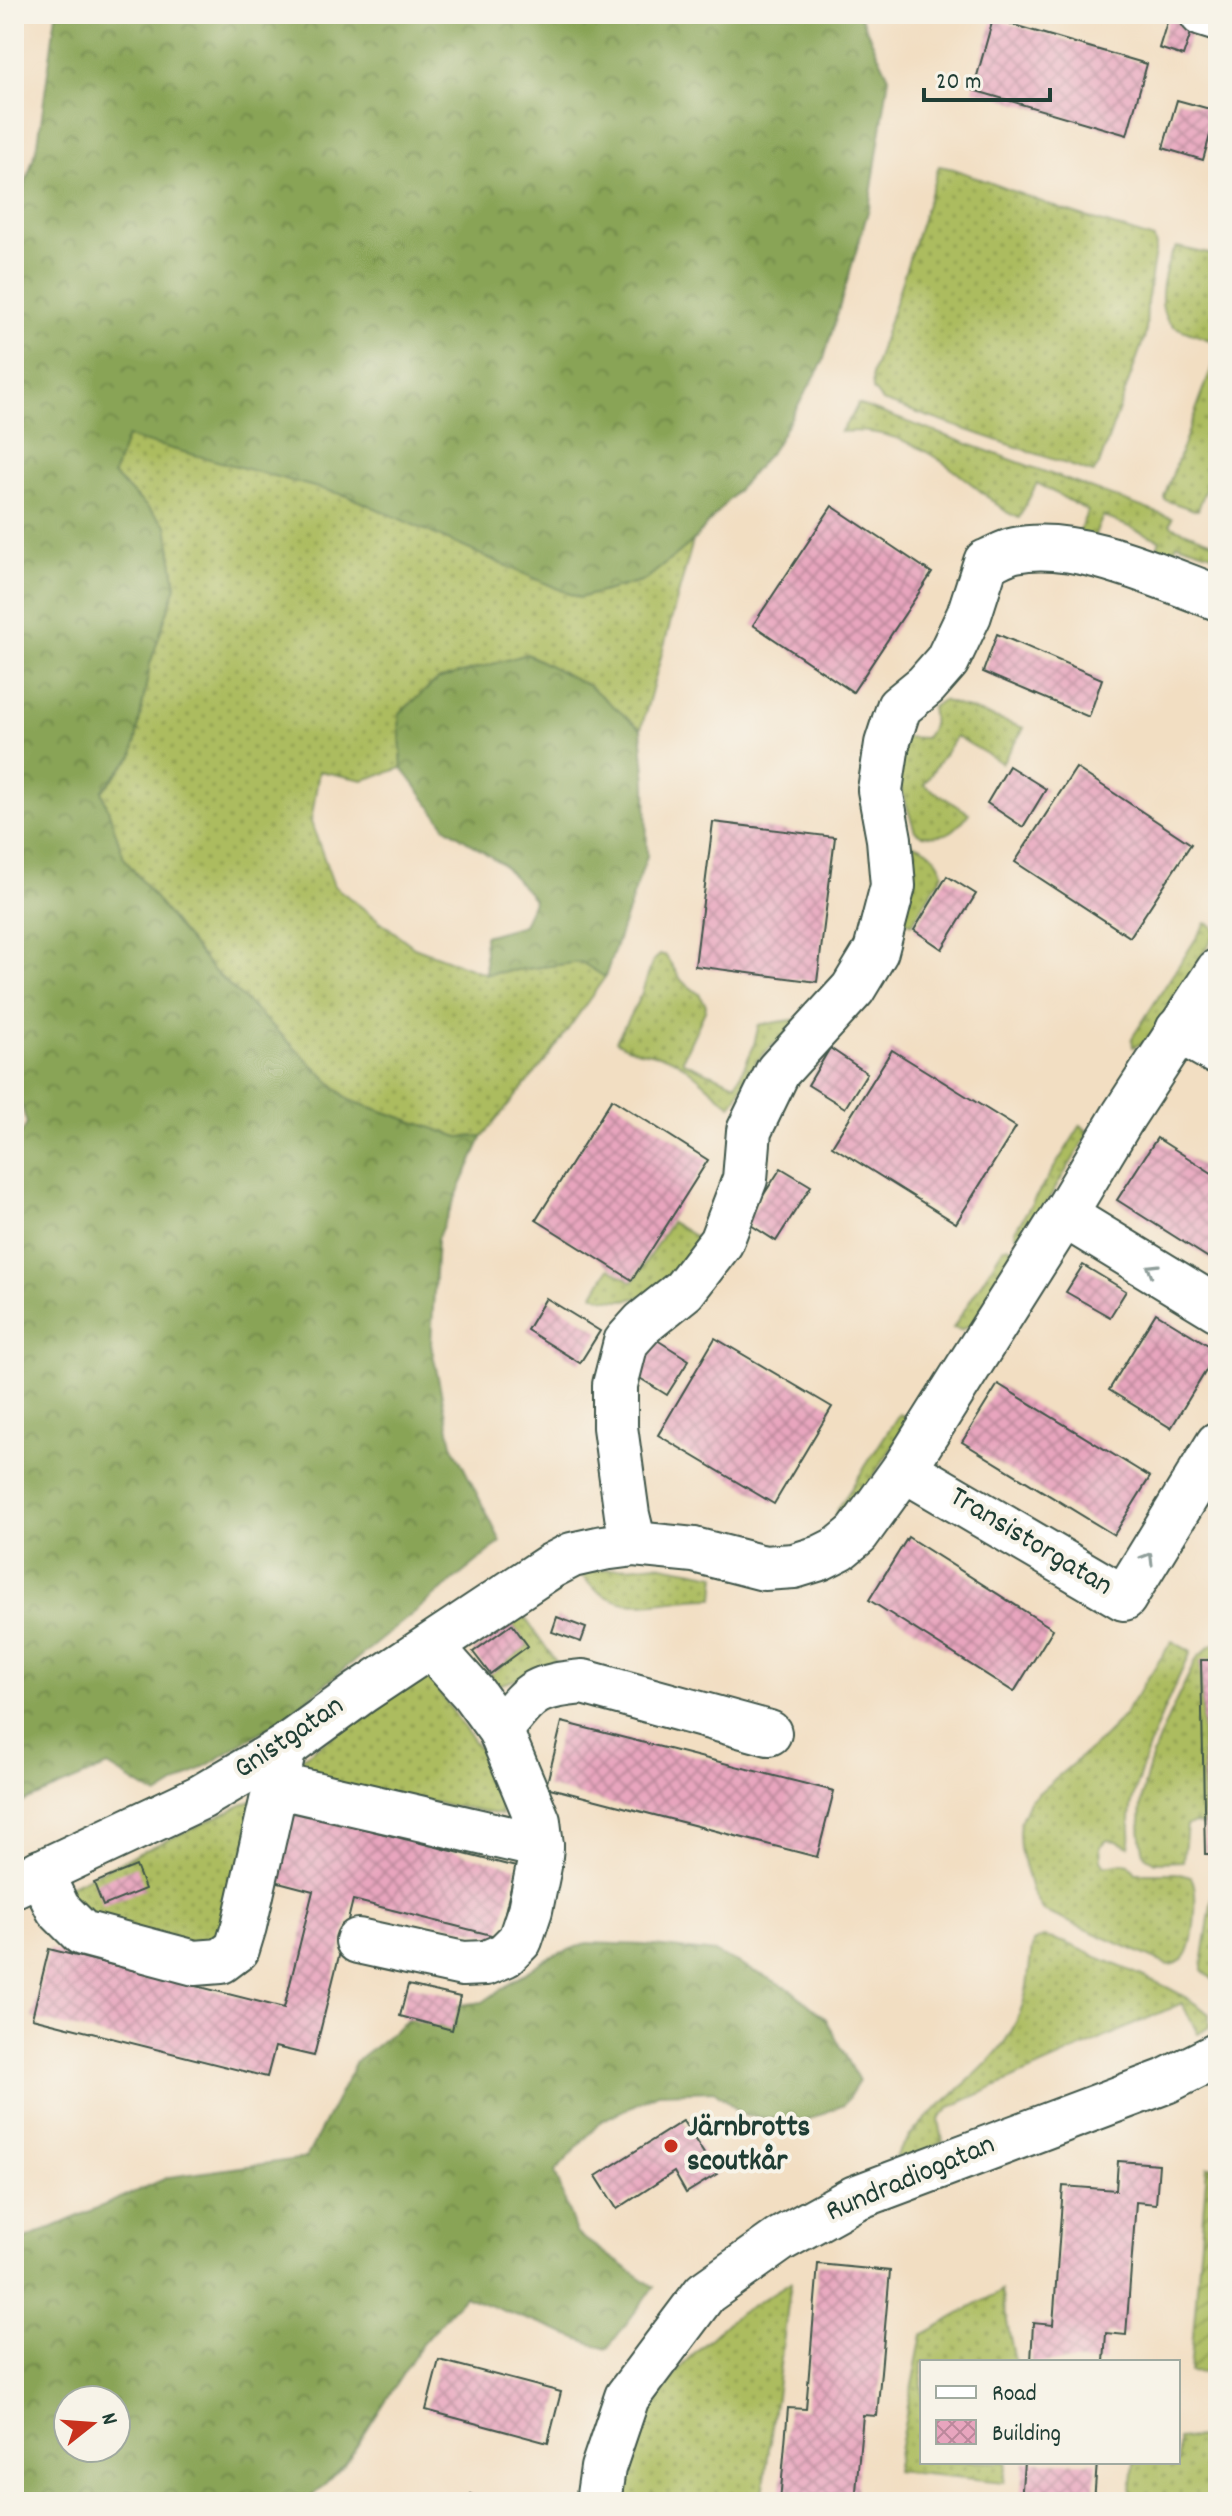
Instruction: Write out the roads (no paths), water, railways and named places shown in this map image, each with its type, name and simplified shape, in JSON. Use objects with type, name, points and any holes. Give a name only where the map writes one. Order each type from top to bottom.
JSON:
[{"type":"street","points":[[1202,14],[1218,19]]},
{"type":"street","points":[[1218,598],[1143,569],[1070,550],[1013,550],[986,562],[969,615],[947,661],[926,685],[899,707],[887,744],[880,790],[893,886],[876,951],[853,989],[778,1071],[749,1131],[745,1179],[721,1242],[684,1290],[643,1323],[626,1342],[615,1385],[615,1427],[634,1544],[694,1550],[764,1568],[794,1566],[820,1558],[840,1548],[857,1534],[904,1469],[1218,971]]},
{"type":"street","points":[[1178,1030],[1218,1053]]},
{"type":"street","points":[[1064,1215],[1218,1309]]},
{"type":"street","name":"Transistorgatan","points":[[904,1469],[1124,1598],[1218,1444]]},
{"type":"street","name":"Gnistgatan","points":[[27,1878],[201,1797],[280,1767],[361,1692],[551,1566],[572,1555],[634,1544]]},
{"type":"street","points":[[358,1941],[463,1964],[486,1963],[505,1955],[520,1940],[530,1910],[541,1846],[538,1821],[500,1730],[473,1693],[432,1647]]},
{"type":"street","points":[[500,1730],[532,1693],[553,1685],[583,1682],[769,1733]]},
{"type":"street","points":[[27,1878],[82,1933],[195,1963],[221,1961],[237,1949],[280,1767],[541,1846]]},
{"type":"street","name":"Rundradiogatan","points":[[598,2502],[603,2468],[627,2397],[705,2293],[781,2239],[855,2198],[1166,2081],[1218,2055]]},
{"type":"place","name":"Järnbrotts scoutkår","points":[[671,2146]]}]
